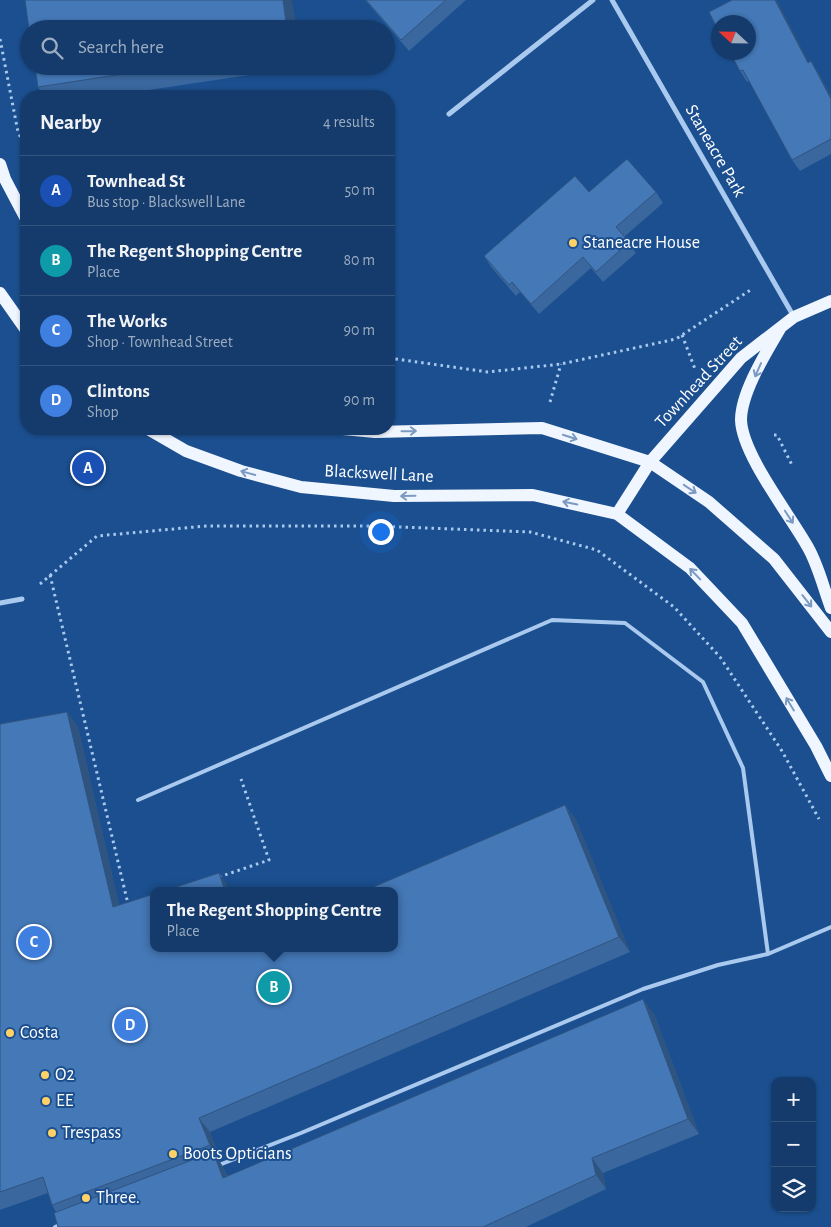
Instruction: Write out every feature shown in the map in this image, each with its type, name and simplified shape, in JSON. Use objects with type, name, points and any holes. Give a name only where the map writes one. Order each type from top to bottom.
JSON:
[{"type":"main road","points":[[0,164],[5,179],[20,208]]},
{"type":"main road","points":[[0,293],[20,321]]},
{"type":"main road","name":"Townhead Street","points":[[617,514],[650,462],[741,358],[794,317],[831,301]]},
{"type":"main road","points":[[782,327],[766,352],[746,397],[741,420],[744,439],[769,486],[808,546],[831,608]]},
{"type":"main road","points":[[395,432],[542,428],[650,462],[709,502],[774,559],[831,632]]},
{"type":"main road","name":"Blackswell Lane","points":[[159,435],[186,450],[241,471],[301,487],[394,496],[533,495],[617,514]]},
{"type":"main road","points":[[617,514],[690,568],[742,624],[816,746],[831,776]]},
{"type":"street","points":[[449,114],[594,0]]},
{"type":"street","name":"Staneacre Park","points":[[612,0],[794,317]]},
{"type":"street","points":[[0,602],[22,599]]},
{"type":"lane","points":[[138,800],[552,620],[625,623],[703,682],[743,768],[768,954]]},
{"type":"lane","points":[[210,1168],[301,1134],[643,989],[718,966],[768,954],[831,927]]},
{"type":"lane","points":[[55,1227],[64,1224]]},
{"type":"path","points":[[0,39],[20,136]]},
{"type":"path","points":[[395,359],[488,372],[561,364],[676,338],[771,276]]},
{"type":"path","points":[[22,599],[97,536],[206,526],[375,526],[530,532],[597,550],[674,607],[720,657],[782,752],[819,820]]},
{"type":"path","points":[[50,576],[129,907],[137,904]]},
{"type":"path","points":[[214,878],[269,860],[234,759]]},
{"type":"building","points":[[25,0],[283,0],[286,20],[28,20]]},
{"type":"building","points":[[366,0],[446,0],[401,40],[395,33],[395,20],[384,20]]},
{"type":"building","points":[[732,0],[775,0],[808,63],[811,61],[831,99],[831,139],[792,160],[743,70],[740,71],[734,60],[756,60],[756,15],[711,16],[709,12]]},
{"type":"building","points":[[36,75],[116,75],[38,87]]},
{"type":"building","name":"Staneacre House","points":[[627,159],[656,192],[616,227],[629,242],[596,272],[583,257],[531,304],[512,282],[509,285],[484,256],[575,176],[589,192]]},
{"type":"building","points":[[67,712],[113,907],[150,895],[150,952],[398,952],[398,887],[373,887],[565,805],[619,937],[199,1118],[210,1145],[52,1205],[43,1177],[0,1192],[0,724]]},
{"type":"building","points":[[219,873],[224,887],[176,887]]},
{"type":"building","points":[[643,999],[688,1119],[592,1158],[596,1175],[483,1227],[58,1227],[54,1213],[213,1152],[223,1178]]},
{"type":"place","name":"Staneacre House","points":[[573,243]]},
{"type":"place","name":"Townhead St","points":[[88,468]]},
{"type":"place","name":"The Works","points":[[34,942]]},
{"type":"place","name":"The Regent Shopping Centre","points":[[274,987]]},
{"type":"place","name":"Clintons","points":[[130,1025]]},
{"type":"place","name":"Costa","points":[[10,1033]]},
{"type":"place","name":"O2","points":[[45,1075]]},
{"type":"place","name":"EE","points":[[46,1101]]},
{"type":"place","name":"Trespass","points":[[52,1133]]},
{"type":"place","name":"Boots Opticians","points":[[173,1154]]},
{"type":"place","name":"Three.","points":[[86,1198]]}]
